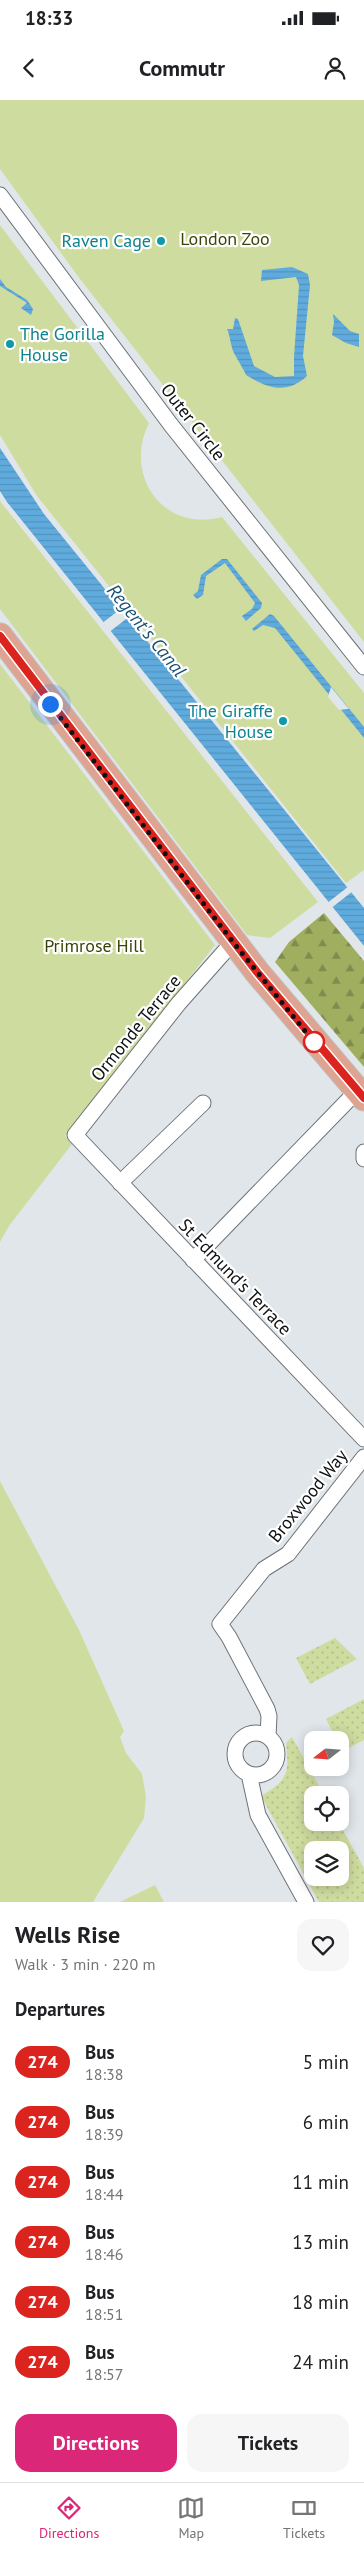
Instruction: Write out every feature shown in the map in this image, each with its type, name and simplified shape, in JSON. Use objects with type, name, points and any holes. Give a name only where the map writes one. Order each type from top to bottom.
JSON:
[{"type":"main road","points":[[0,636],[233,942],[291,1015],[361,1094]]},
{"type":"street","name":"Outer Circle","points":[[0,195],[171,425],[364,667]]},
{"type":"street","name":"Ormonde Terrace","points":[[80,1140],[75,1135],[179,1003],[233,942]]},
{"type":"street","points":[[193,1260],[361,1094]]},
{"type":"street","points":[[120,1183],[204,1103]]},
{"type":"street","name":"St Edmund's Terrace","points":[[80,1140],[364,1440]]},
{"type":"street","points":[[364,1152],[364,1159]]},
{"type":"street","name":"Broxwood Way","points":[[268,1736],[269,1716],[267,1710],[229,1637],[220,1624],[264,1569],[288,1554],[364,1457]]},
{"type":"street","points":[[254,1733],[268,1736],[278,1754],[274,1766],[263,1774],[249,1774],[240,1768],[236,1759],[237,1745],[241,1739],[254,1733]]},
{"type":"street","points":[[249,1774],[258,1815],[306,1902]]},
{"type":"green space","name":"London Zoo","points":[[0,100],[364,100],[364,642],[80,279],[0,169]]},
{"type":"green space","points":[[0,225],[149,423],[142,443],[141,462],[145,480],[154,496],[166,508],[182,516],[201,520],[222,517],[364,693],[364,870],[346,883],[37,496],[0,435]]},
{"type":"green space","points":[[0,501],[318,902],[270,938],[247,935],[0,609]]},
{"type":"green space","name":"Primrose Hill","points":[[0,664],[215,945],[65,1136],[72,1144],[9,1226],[0,1242]]},
{"type":"green space","points":[[324,913],[364,961],[364,1067],[275,962],[289,942]]},
{"type":"green space","points":[[0,1481],[79,1630],[124,1731],[120,1737],[126,1753],[142,1774],[146,1797],[144,1818],[93,1902],[0,1902]]},
{"type":"green space","points":[[335,1638],[357,1659],[310,1684],[296,1658]]},
{"type":"green space","points":[[364,1699],[364,1740],[349,1748],[349,1731],[332,1731],[326,1719]]},
{"type":"green space","points":[[292,1737],[304,1759],[304,1776],[314,1776],[319,1786],[304,1786],[304,1831],[343,1831],[349,1841],[304,1841],[304,1875],[261,1796],[282,1780],[287,1769],[286,1743]]},
{"type":"green space","points":[[349,1841],[364,1868],[364,1902],[319,1902],[310,1886],[349,1886]]},
{"type":"green space","points":[[155,1885],[164,1902],[120,1902]]},
{"type":"water","points":[[292,267],[308,274],[310,285],[303,356],[307,376],[292,386],[277,388],[246,375],[233,351],[227,329],[233,329],[235,318],[238,319],[254,366],[275,377],[294,376],[299,285],[296,277],[261,281],[262,270]]},
{"type":"water","points":[[0,279],[6,287],[27,300],[33,309],[31,315],[21,308],[27,303],[0,286]]},
{"type":"water","points":[[333,314],[350,331],[359,334],[359,347],[346,343],[332,335]]},
{"type":"water","points":[[0,448],[44,514],[364,908],[364,946],[7,502],[0,491]]},
{"type":"water","points":[[222,559],[227,559],[262,603],[261,608],[246,621],[242,616],[252,609],[255,603],[225,563],[206,576],[203,595],[197,599],[193,595],[198,591],[201,575]]},
{"type":"water","points":[[270,614],[274,616],[364,727],[364,738],[275,628],[263,625],[254,631],[252,629]]},
{"type":"pier","points":[[123,607],[130,616],[108,633],[101,624]]},
{"type":"pier","points":[[331,687],[349,709],[339,710],[328,697]]},
{"type":"pier","points":[[349,886],[353,891],[330,909],[326,904]]},
{"type":"bus line","name":"274","points":[[0,636],[233,942],[291,1015],[364,1098]]},
{"type":"place","name":"Raven Cage","points":[[161,241]]},
{"type":"place","name":"The Gorilla House","points":[[10,344]]},
{"type":"place","name":"The Giraffe House","points":[[283,721]]},
{"type":"route","points":[[50,704],[233,942],[314,1042]]},
{"type":"water label","name":"Regent's Canal","points":[[147,630]]}]
